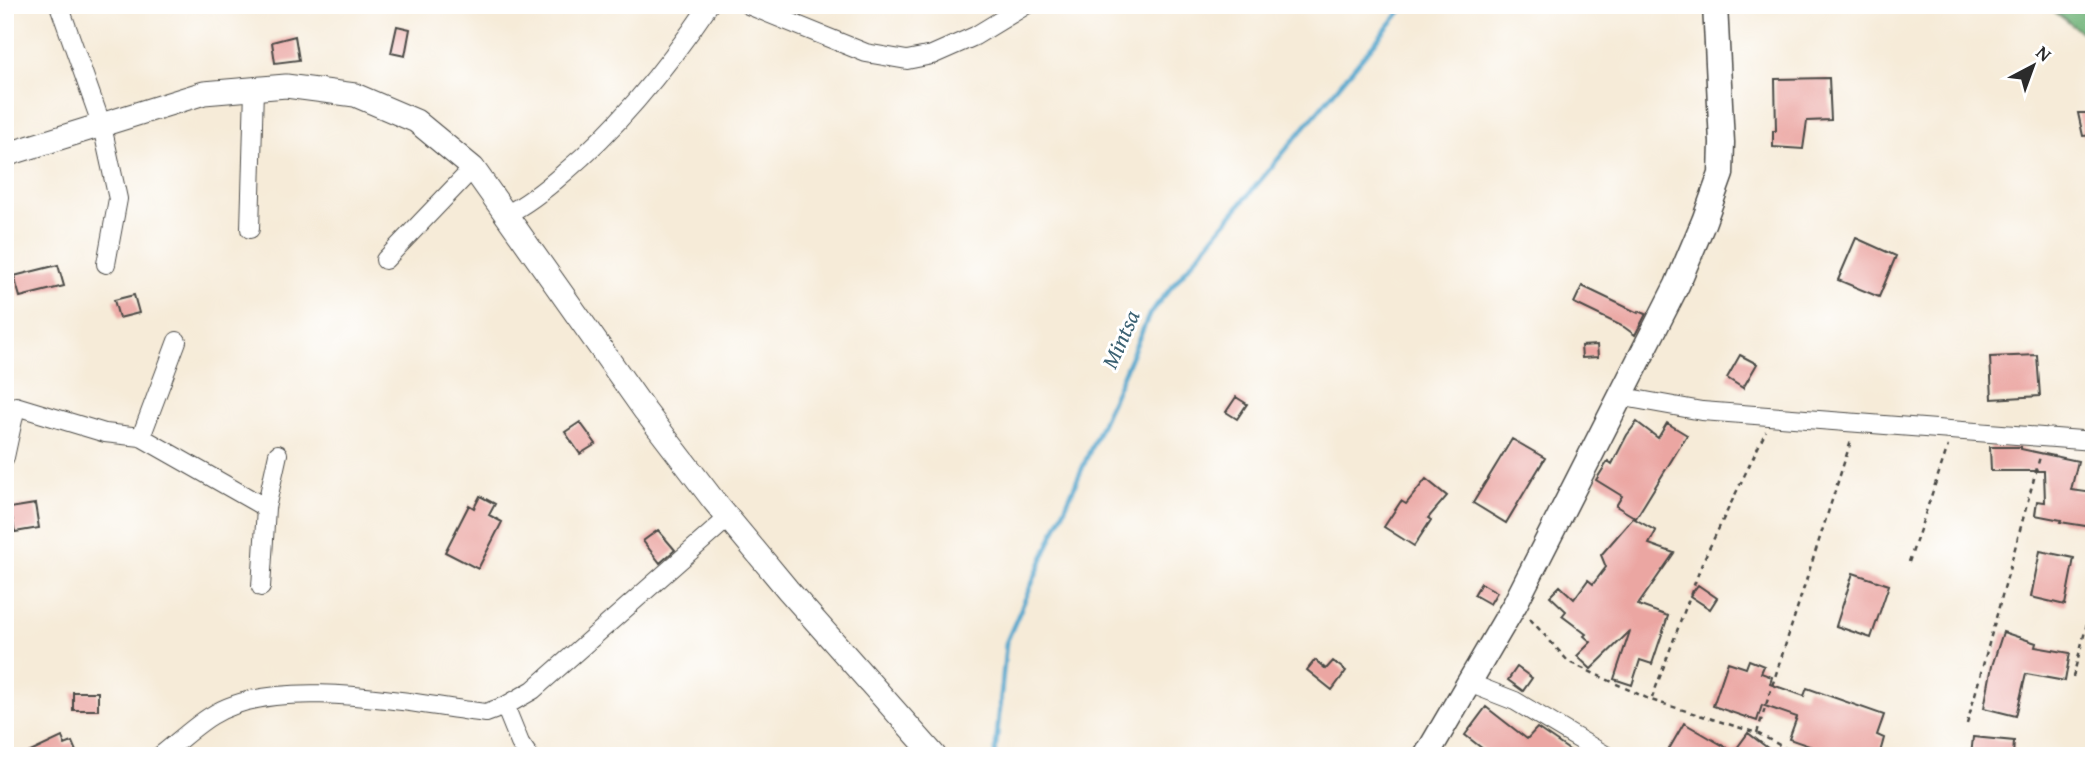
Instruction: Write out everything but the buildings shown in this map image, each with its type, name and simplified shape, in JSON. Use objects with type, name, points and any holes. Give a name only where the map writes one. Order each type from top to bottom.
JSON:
[{"type":"main road","points":[[1426,756],[1515,604],[1676,285],[1721,174],[1715,5]]},
{"type":"street","points":[[59,5],[102,126],[118,199],[106,264]]},
{"type":"street","points":[[507,214],[528,204],[585,156],[625,115],[651,86],[709,5]]},
{"type":"street","points":[[748,5],[866,53],[907,60],[932,55],[975,36],[1026,5]]},
{"type":"street","points":[[5,155],[204,93],[286,86],[355,95],[416,121],[473,168],[645,411],[728,518],[935,756]]},
{"type":"street","points":[[250,229],[254,89]]},
{"type":"street","points":[[385,260],[473,168]]},
{"type":"street","points":[[141,437],[177,341]]},
{"type":"street","points":[[1618,396],[1702,411],[2094,441]]},
{"type":"street","points":[[5,457],[11,404],[105,432],[141,437],[266,508]]},
{"type":"street","points":[[261,587],[266,508],[278,454]]},
{"type":"street","points":[[160,756],[212,715],[250,699],[299,695],[355,696],[486,713],[505,706],[533,690],[728,518]]},
{"type":"street","points":[[1469,683],[1515,701],[1607,756]]},
{"type":"street","points":[[505,706],[528,756]]},
{"type":"path","points":[[1651,700],[1703,561],[1774,415]]},
{"type":"path","points":[[1757,733],[1858,421]]},
{"type":"path","points":[[1909,562],[1954,429]]},
{"type":"path","points":[[1967,724],[2046,436]]},
{"type":"path","points":[[2073,677],[2094,597]]},
{"type":"path","points":[[1515,604],[1569,662],[1651,700],[1757,733],[1800,756]]},
{"type":"green space","points":[[2046,5],[2094,5],[2094,42]]},
{"type":"waterway","name":"Mintsa","points":[[995,756],[1006,643],[1150,313],[1406,5]]}]
